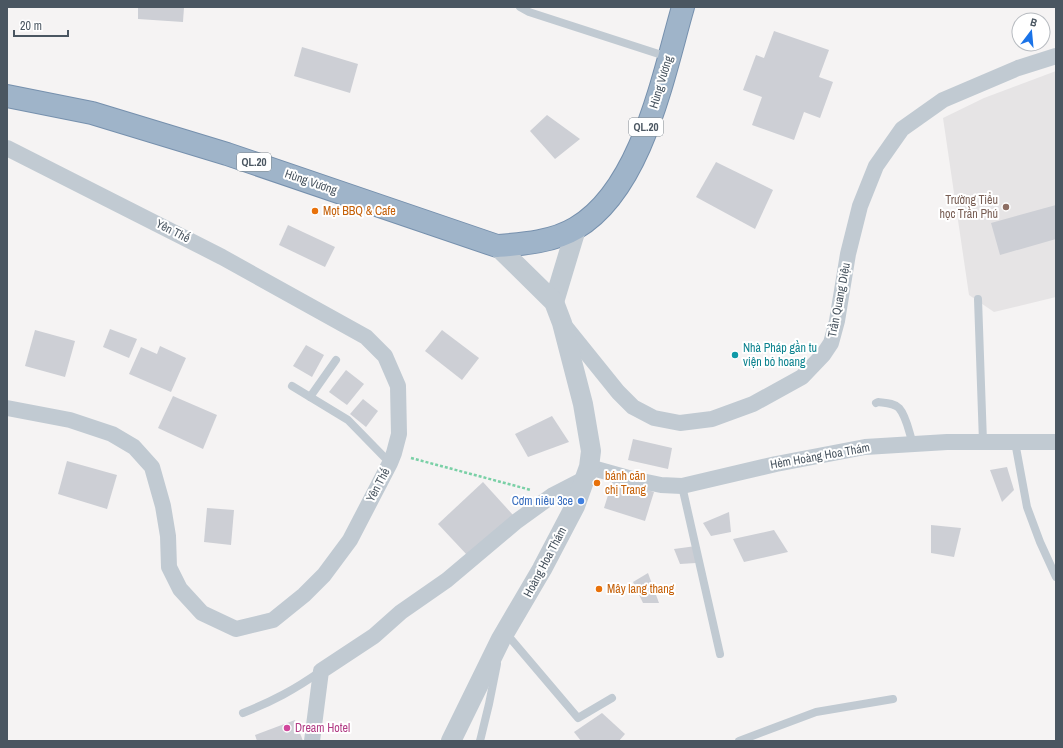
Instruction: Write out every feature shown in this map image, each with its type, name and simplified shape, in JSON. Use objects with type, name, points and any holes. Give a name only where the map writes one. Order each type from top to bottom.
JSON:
[{"type":"highway","name":"Hùng Vương","points":[[7,96],[92,112],[197,144],[257,163],[497,246],[522,244],[546,240],[576,228],[599,212],[620,185],[648,124],[660,90],[683,7]]},
{"type":"street","name":"Trần Quang Diệu","points":[[562,323],[618,392],[633,407],[654,418],[680,423],[712,419],[753,404],[802,377],[823,355],[831,343],[837,321],[848,254],[860,206],[876,166],[902,129],[943,100],[1018,68],[1056,56]]},
{"type":"street","name":"Yên Thế","points":[[7,148],[222,257],[366,337],[385,356],[398,386],[399,434],[392,458],[350,540],[324,575],[304,595],[273,620],[236,629],[202,613],[180,589],[169,567],[168,536],[163,506],[152,467],[134,447],[112,434],[70,420],[7,408]]},
{"type":"street","points":[[497,246],[554,302],[576,228]]},
{"type":"street","name":"Hoàng Hoa Thám","points":[[450,741],[503,636],[542,570],[575,506],[588,472],[591,451],[583,404],[562,323],[554,302]]},
{"type":"street","name":"Hẻm Hoàng Hoa Thám","points":[[588,472],[661,485],[682,486],[821,454],[865,447],[947,442],[1056,442]]},
{"type":"street","points":[[312,741],[320,671],[374,636],[401,612],[447,580],[516,521],[588,472]]},
{"type":"lane","points":[[520,7],[529,12],[668,57]]},
{"type":"lane","points":[[978,299],[983,442]]},
{"type":"lane","points":[[310,397],[336,360]]},
{"type":"lane","points":[[292,386],[348,420],[392,458]]},
{"type":"lane","points":[[876,403],[892,404],[899,408],[905,420],[913,444]]},
{"type":"lane","points":[[1015,442],[1027,507],[1040,542],[1056,577]]},
{"type":"lane","points":[[682,486],[720,654]]},
{"type":"lane","points":[[503,636],[578,718],[612,698]]},
{"type":"lane","points":[[480,741],[503,636]]},
{"type":"lane","points":[[243,713],[272,701],[298,687],[320,671]]},
{"type":"lane","points":[[740,741],[816,712],[892,699]]},
{"type":"path","points":[[392,458],[553,495]]},
{"type":"shaded area","name":"Trường Tiểu học Trần Phú","points":[[1056,71],[1056,297],[994,312],[969,295],[943,118],[984,98]]},
{"type":"building","points":[[138,7],[184,7],[183,22],[138,19]]},
{"type":"building","points":[[774,31],[829,50],[819,77],[833,82],[820,118],[804,112],[794,140],[752,125],[762,97],[743,90],[756,55],[764,58]]},
{"type":"building","points":[[302,47],[358,64],[350,93],[294,76]]},
{"type":"building","points":[[547,115],[580,139],[555,159],[530,131]]},
{"type":"building","points":[[716,162],[773,190],[755,229],[696,197]]},
{"type":"building","points":[[1056,205],[1056,239],[1000,255],[991,223]]},
{"type":"building","points":[[288,225],[335,247],[325,267],[279,245]]},
{"type":"building","points":[[110,329],[137,339],[129,358],[103,347]]},
{"type":"building","points":[[35,330],[75,341],[65,377],[25,366]]},
{"type":"building","points":[[442,330],[479,358],[462,380],[425,351]]},
{"type":"building","points":[[306,345],[324,355],[312,377],[293,366]]},
{"type":"building","points":[[160,346],[186,358],[171,392],[129,374],[141,347],[157,354]]},
{"type":"building","points":[[346,370],[364,384],[347,405],[329,392]]},
{"type":"building","points":[[173,396],[217,415],[203,449],[158,428]]},
{"type":"building","points":[[363,399],[378,411],[366,427],[350,414]]},
{"type":"building","points":[[552,416],[569,442],[528,457],[515,434]]},
{"type":"building","points":[[633,439],[672,448],[668,469],[628,460]]},
{"type":"building","points":[[67,461],[117,475],[107,509],[58,494]]},
{"type":"building","points":[[1007,467],[1014,490],[1002,502],[990,470]]},
{"type":"building","points":[[613,479],[654,492],[645,521],[604,508]]},
{"type":"building","points":[[483,482],[513,515],[468,556],[438,524]]},
{"type":"building","points":[[207,508],[234,510],[231,545],[204,542]]},
{"type":"building","points":[[729,512],[731,532],[711,536],[703,523]]},
{"type":"building","points":[[931,525],[961,528],[954,557],[931,553]]},
{"type":"building","points":[[774,530],[788,552],[744,562],[733,539]]},
{"type":"building","points":[[696,546],[696,563],[680,564],[674,549]]},
{"type":"building","points":[[648,573],[659,603],[643,603],[633,582]]},
{"type":"building","points":[[602,713],[625,734],[619,741],[581,741],[574,732]]},
{"type":"building","name":"Dream Hotel","points":[[295,720],[303,741],[257,741],[255,735]]},
{"type":"place","name":"Trường Tiểu học Trần Phú","points":[[1006,207]]},
{"type":"place","name":"Mọt BBQ & Cafe","points":[[315,211]]},
{"type":"place","name":"Nhà Pháp gần tu viện bỏ hoang","points":[[735,355]]},
{"type":"place","name":"bánh căn chị Trang","points":[[597,483]]},
{"type":"place","name":"Cơm niêu 3ce","points":[[581,501]]},
{"type":"place","name":"Mây lang thang","points":[[599,589]]},
{"type":"place","name":"Dream Hotel","points":[[287,728]]}]
